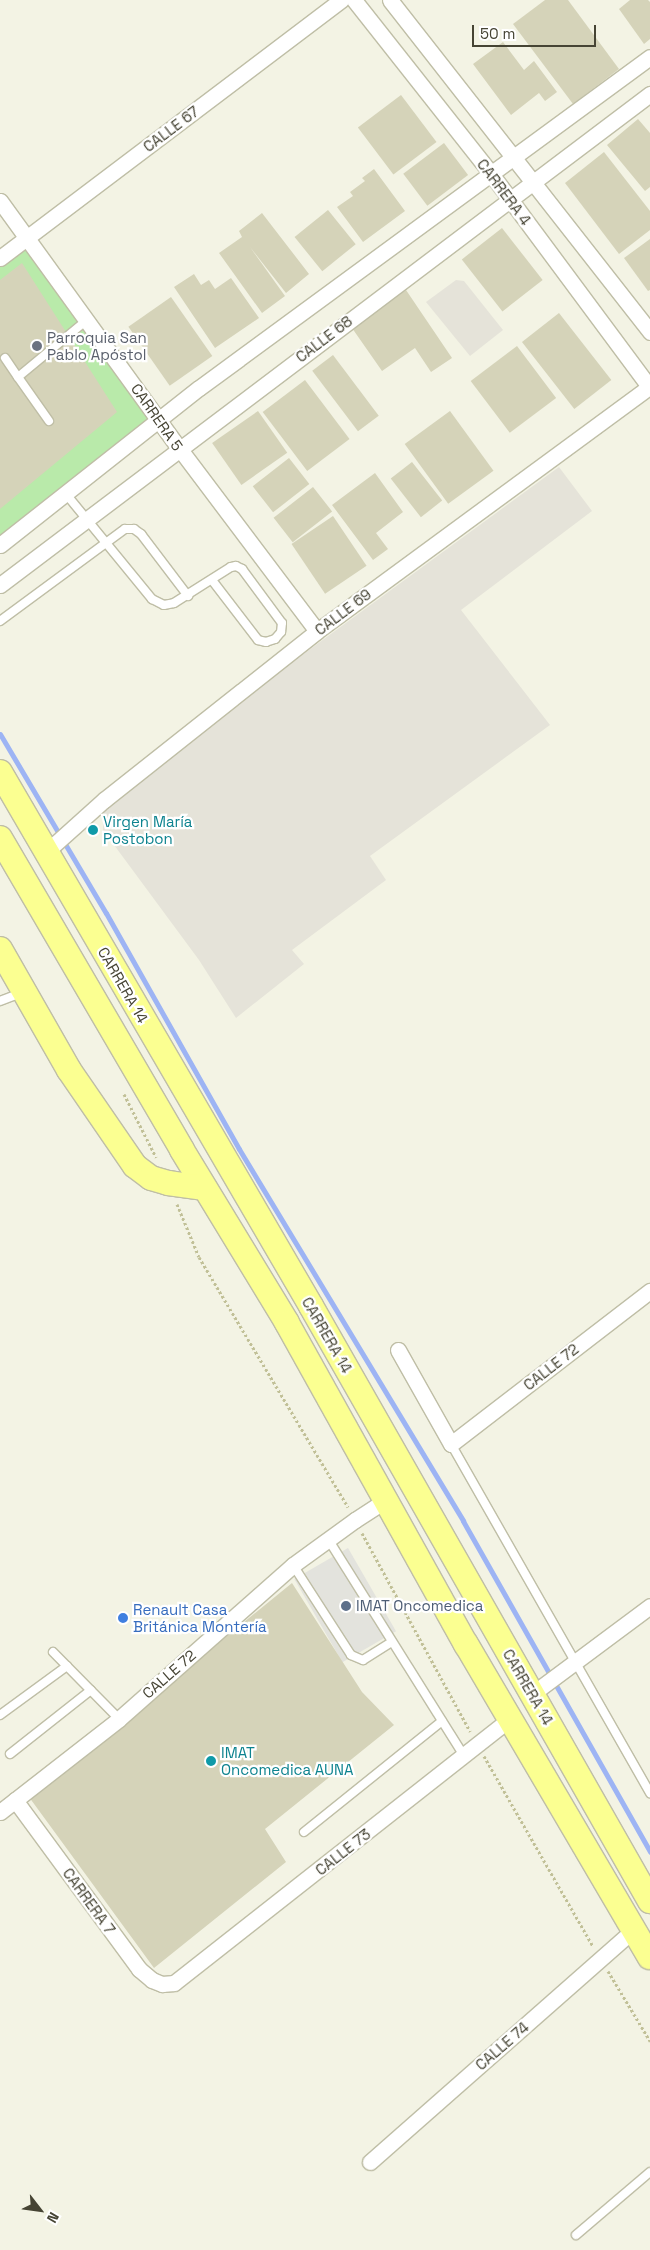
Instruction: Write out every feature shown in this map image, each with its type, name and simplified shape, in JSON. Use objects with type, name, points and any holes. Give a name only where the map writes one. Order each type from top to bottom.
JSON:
[{"type":"main road","name":"CARRERA 14","points":[[0,772],[53,846],[311,1306],[537,1690],[650,1901]]},
{"type":"main road","name":"CARRERA 14","points":[[0,838],[205,1188],[287,1323],[510,1719],[650,1957]]},
{"type":"main road","points":[[0,949],[69,1070],[135,1166],[151,1178],[168,1183],[205,1188]]},
{"type":"street","name":"CALLE 67","points":[[0,258],[341,0]]},
{"type":"street","name":"CARRERA 4","points":[[354,0],[492,175],[650,387]]},
{"type":"street","name":"CARRERA 4","points":[[390,0],[650,332]]},
{"type":"street","points":[[0,545],[160,419],[650,57]]},
{"type":"street","name":"CALLE 68","points":[[0,585],[86,518],[650,94]]},
{"type":"street","name":"CARRERA 5","points":[[0,201],[160,419],[179,448],[316,631]]},
{"type":"street","name":"CALLE 69","points":[[53,846],[80,821],[316,631],[650,387]]},
{"type":"street","name":"CALLE 72","points":[[451,1444],[650,1291]]},
{"type":"street","points":[[398,1350],[451,1444]]},
{"type":"street","name":"CALLE 72","points":[[0,1812],[119,1719],[292,1565],[386,1500]]},
{"type":"street","points":[[537,1690],[650,1606]]},
{"type":"street","name":"CALLE 73","points":[[174,1983],[510,1719]]},
{"type":"street","name":"CARRERA 7","points":[[15,1800],[139,1969],[152,1980],[162,1984],[174,1983]]},
{"type":"street","name":"CALLE 74","points":[[370,2162],[634,1929]]},
{"type":"lane","points":[[18,377],[87,320]]},
{"type":"lane","points":[[4,358],[49,421]]},
{"type":"lane","points":[[66,494],[152,600],[164,605],[188,596],[231,567],[242,569],[282,623],[281,632],[274,639],[266,642],[258,640],[212,580]]},
{"type":"lane","points":[[0,621],[125,529],[134,529],[141,534],[188,596]]},
{"type":"lane","points":[[0,1001],[25,991]]},
{"type":"lane","points":[[451,1444],[570,1666],[650,1793]]},
{"type":"lane","points":[[328,1539],[464,1756]]},
{"type":"lane","points":[[292,1565],[350,1655],[363,1660],[392,1642]]},
{"type":"lane","points":[[53,1652],[119,1719]]},
{"type":"lane","points":[[0,1715],[67,1666]]},
{"type":"lane","points":[[10,1754],[91,1690]]},
{"type":"lane","points":[[304,1832],[442,1721]]},
{"type":"lane","points":[[576,2235],[650,2172]]},
{"type":"path","points":[[120,1086],[139,1120],[199,1257],[355,1520],[477,1745],[650,2041]]},
{"type":"shaded area","points":[[456,280],[464,281],[503,330],[470,356],[426,302]]},
{"type":"shaded area","points":[[559,467],[592,511],[461,610],[550,725],[370,856],[386,880],[292,950],[304,964],[236,1018],[199,960],[103,830],[104,800]]},
{"type":"shaded area","name":"IMAT Oncomedica","points":[[348,1548],[396,1631],[342,1662],[294,1579]]},
{"type":"green space","points":[[28,237],[160,419],[0,545],[0,258]]},
{"type":"building","points":[[545,0],[568,0],[619,69],[573,104],[513,24]]},
{"type":"building","points":[[630,0],[648,0],[650,2],[650,39],[644,44],[619,9]]},
{"type":"building","points":[[503,42],[524,70],[534,61],[557,92],[545,101],[539,93],[511,115],[473,64]]},
{"type":"building","points":[[401,95],[437,142],[393,175],[358,127]]},
{"type":"building","points":[[638,119],[650,133],[650,187],[645,191],[607,145]]},
{"type":"building","points":[[444,143],[468,175],[427,206],[403,174]]},
{"type":"building","points":[[604,152],[650,211],[650,230],[619,254],[565,183]]},
{"type":"building","points":[[374,169],[405,211],[363,242],[337,207],[353,196],[350,192],[365,181],[362,178]]},
{"type":"building","points":[[328,210],[356,244],[322,271],[295,237]]},
{"type":"building","points":[[262,213],[309,274],[286,293],[250,247],[285,296],[262,313],[219,253],[242,237],[239,231]]},
{"type":"building","points":[[502,228],[543,280],[502,311],[462,259]]},
{"type":"building","points":[[650,239],[650,290],[648,291],[624,258]]},
{"type":"building","name":"Parroquia San Pablo Apóstol","points":[[22,263],[117,412],[0,509],[0,280]]},
{"type":"building","points":[[194,274],[201,285],[209,280],[215,289],[231,278],[259,318],[215,348],[174,287]]},
{"type":"building","points":[[406,290],[452,358],[431,372],[415,348],[382,371],[352,328]]},
{"type":"building","points":[[171,297],[212,356],[170,386],[128,327]]},
{"type":"building","points":[[559,313],[611,380],[574,409],[522,342]]},
{"type":"building","points":[[517,346],[556,398],[510,433],[471,381]]},
{"type":"building","points":[[333,355],[379,416],[358,431],[312,371]]},
{"type":"building","points":[[305,380],[350,439],[307,471],[263,412]]},
{"type":"building","points":[[258,411],[287,453],[241,485],[212,443]]},
{"type":"building","points":[[450,411],[493,471],[448,504],[405,444]]},
{"type":"building","points":[[289,458],[309,484],[273,512],[253,486]]},
{"type":"building","points":[[412,462],[442,501],[421,517],[391,479]]},
{"type":"building","points":[[375,473],[403,512],[376,533],[388,549],[373,560],[332,505]]},
{"type":"building","points":[[313,487],[332,511],[293,542],[274,518]]},
{"type":"building","points":[[333,516],[367,566],[325,594],[292,544]]},
{"type":"building","name":"IMAT Oncomedica AUNA","points":[[292,1583],[362,1692],[394,1725],[265,1829],[286,1862],[154,1968],[29,1797]]},
{"type":"waterway","points":[[0,734],[106,913],[239,1149],[463,1521],[650,1852]]},
{"type":"place","name":"Parroquia San Pablo Apóstol","points":[[37,346]]},
{"type":"place","name":"Virgen María Postobon","points":[[93,830]]},
{"type":"place","name":"IMAT Oncomedica","points":[[346,1606]]},
{"type":"place","name":"Renault Casa Británica Montería","points":[[123,1618]]},
{"type":"place","name":"IMAT Oncomedica AUNA","points":[[211,1761]]}]
